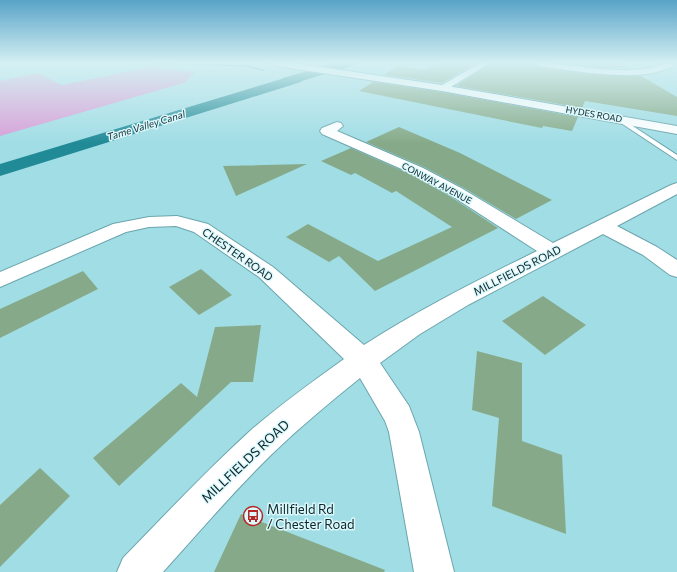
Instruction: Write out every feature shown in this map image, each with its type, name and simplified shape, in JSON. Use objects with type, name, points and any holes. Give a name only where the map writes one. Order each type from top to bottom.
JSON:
[{"type":"street","name":"HYDES ROAD","points":[[452,90],[618,118],[676,130]]},
{"type":"street","name":"CONWAY AVENUE","points":[[338,126],[326,131],[418,171],[454,191],[553,252]]},
{"type":"street","name":"MILLFIELDS ROAD","points":[[137,572],[206,497],[262,442],[312,399],[363,360],[411,327],[454,302],[677,188]]},
{"type":"street","name":"CHESTER ROAD","points":[[0,280],[120,228],[142,223],[162,221],[190,224],[210,233],[266,272],[363,360]]},
{"type":"street","points":[[602,226],[650,251],[677,270]]},
{"type":"street","points":[[363,360],[398,416],[404,432],[434,572]]},
{"type":"lane","points":[[618,118],[677,158]]},
{"type":"shaded area","points":[[0,90],[160,90],[0,136]]},
{"type":"water","name":"Tame Valley Canal","points":[[246,90],[276,90],[0,176],[0,164]]},
{"type":"building","points":[[361,90],[426,90],[578,117],[572,131],[543,126],[542,128],[359,91]]},
{"type":"building","points":[[477,90],[664,90],[677,97],[677,116],[585,101],[582,108]]},
{"type":"building","points":[[399,127],[460,153],[552,200],[516,219],[462,187],[424,167],[366,142]]},
{"type":"building","points":[[351,148],[412,175],[448,195],[498,228],[375,291],[339,256],[329,262],[286,237],[308,224],[378,261],[452,227],[396,191],[392,193],[355,173],[351,175],[321,161]]},
{"type":"building","points":[[307,164],[236,196],[223,166]]},
{"type":"building","points":[[201,269],[232,295],[199,315],[169,287]]},
{"type":"building","points":[[83,271],[98,289],[0,338],[0,309]]},
{"type":"building","points":[[543,296],[586,325],[545,355],[502,321]]},
{"type":"building","points":[[261,325],[253,382],[231,382],[119,486],[93,458],[181,383],[197,397],[215,327]]},
{"type":"building","points":[[477,351],[522,363],[522,441],[562,455],[566,534],[492,506],[499,418],[472,410]]},
{"type":"building","points":[[40,468],[70,496],[0,567],[0,505]]},
{"type":"building","points":[[241,514],[385,570],[384,572],[214,572]]},
{"type":"place","name":"Millfield Rd / Chester Road","points":[[253,516]]}]
